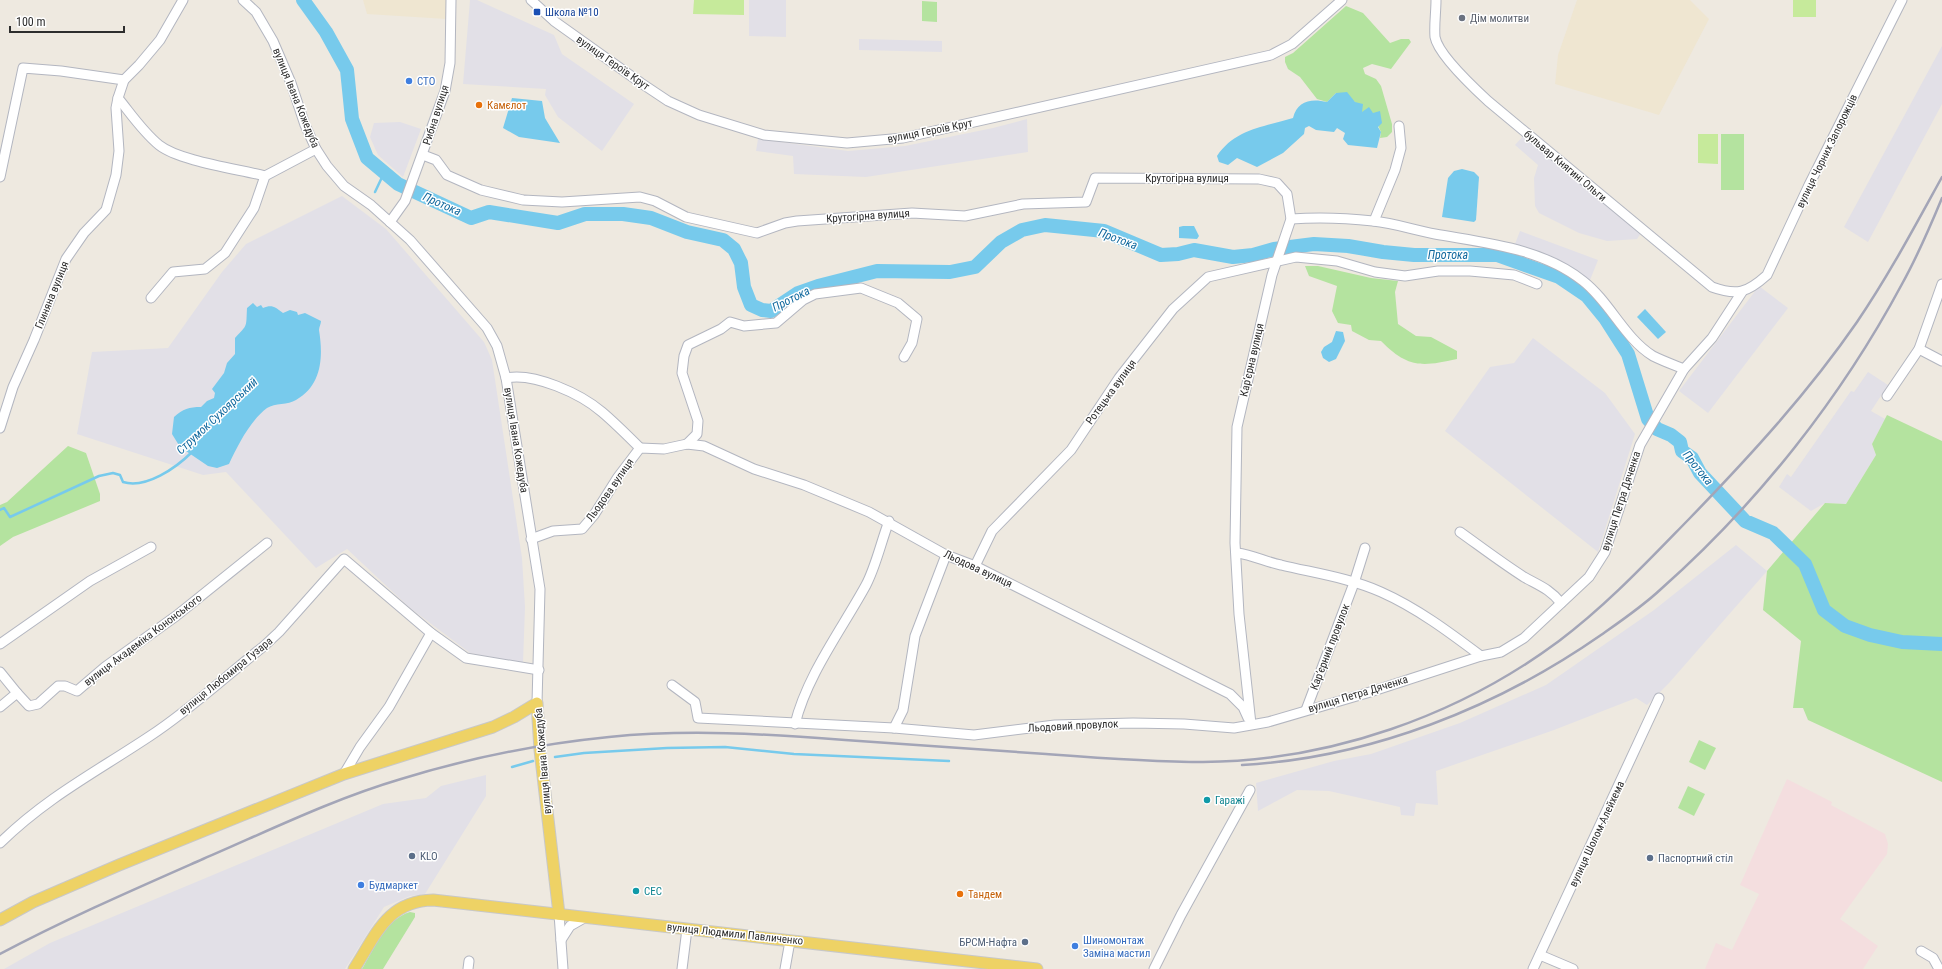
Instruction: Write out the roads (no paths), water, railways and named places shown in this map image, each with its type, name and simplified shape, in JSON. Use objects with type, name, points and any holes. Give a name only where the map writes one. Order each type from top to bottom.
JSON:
[{"type":"main road","points":[[0,920],[33,902],[119,865],[344,774],[493,727],[537,704]]},
{"type":"main road","name":"вулиця Івана Кожедуба","points":[[537,704],[541,757],[559,914]]},
{"type":"main road","points":[[536,912],[548,908],[554,902],[556,894]]},
{"type":"main road","points":[[556,894],[566,910],[579,918]]},
{"type":"main road","name":"вулиця Людмили Павличенко","points":[[354,969],[393,912],[414,902],[433,900],[559,914],[579,918],[790,940],[1037,969]]},
{"type":"street","name":"Глиняна вулиця","points":[[0,428],[13,387],[34,340],[66,259],[84,233],[106,210],[116,175],[119,151],[116,129],[118,98],[124,80],[160,40],[183,0]]},
{"type":"street","name":"вулиця Івана Кожедуба","points":[[243,0],[256,12],[273,41],[291,83],[304,124],[316,149],[335,177],[410,240],[487,328],[497,346],[506,378],[540,589],[537,704]]},
{"type":"street","name":"Рибна вулиця","points":[[390,222],[405,201],[448,83],[451,0]]},
{"type":"street","name":"вулиця Героїв Крут","points":[[531,0],[554,21],[668,101],[700,115],[764,135],[847,143],[903,138],[1271,55],[1292,44],[1342,0]]},
{"type":"street","name":"бульвар Княгині Ольги","points":[[1436,0],[1435,39],[1465,79],[1712,287],[1726,292],[1742,292]]},
{"type":"street","name":"вулиця Чорних Запорожців","points":[[1742,292],[1756,285],[1767,275],[1809,185],[1902,0]]},
{"type":"street","points":[[0,177],[23,68],[61,71],[124,80]]},
{"type":"street","points":[[118,98],[145,132],[159,145],[176,155],[265,176],[316,149]]},
{"type":"street","points":[[1374,221],[1401,148],[1399,126]]},
{"type":"street","name":"Крутогірна вулиця","points":[[423,155],[436,160],[446,175],[481,190],[523,200],[562,202],[640,197],[655,201],[686,217],[758,233],[785,223],[797,221],[912,213],[965,216],[1023,204],[1086,202],[1095,178],[1259,179],[1277,183],[1288,194],[1292,219]]},
{"type":"street","points":[[151,298],[173,272],[205,269],[225,253],[254,208],[265,176]]},
{"type":"street","points":[[1292,219],[1310,217],[1374,221],[1512,248],[1564,269],[1583,281],[1598,296],[1631,337],[1653,355],[1684,369]]},
{"type":"street","name":"Карʼєрна вулиця","points":[[1251,724],[1239,614],[1236,543],[1237,427],[1272,275],[1278,262],[1292,219]]},
{"type":"street","points":[[1278,262],[1296,257],[1337,261],[1375,272],[1405,276],[1438,271],[1470,271],[1514,274],[1537,284]]},
{"type":"street","name":"Ротецька вулиця","points":[[975,566],[992,531],[1071,450],[1119,378],[1173,309],[1208,278],[1278,262]]},
{"type":"street","points":[[1887,396],[1919,349],[1942,284]]},
{"type":"street","points":[[687,444],[697,434],[698,421],[682,372],[684,356],[688,345],[721,329],[730,322],[744,326],[776,323],[803,300],[815,294],[861,288],[898,303],[917,319],[912,343],[904,358]]},
{"type":"street","name":"вулиця Петра Дяченка","points":[[1251,724],[1268,722],[1367,693],[1480,656],[1501,652],[1524,638],[1588,577],[1605,552],[1640,445],[1684,369],[1712,338],[1742,292]]},
{"type":"street","points":[[1919,349],[1942,361]]},
{"type":"street","name":"Льодова вулиця","points":[[506,378],[516,376],[567,390],[601,411],[640,448],[664,449],[687,444],[704,446],[754,469],[804,485],[889,521],[946,555],[975,566],[1230,694],[1243,707],[1251,724]]},
{"type":"street","name":"Льодова вулиця","points":[[531,538],[553,531],[582,529],[594,515],[618,476],[640,448]]},
{"type":"street","points":[[795,724],[801,702],[827,650],[867,583],[889,521]]},
{"type":"street","points":[[1460,532],[1523,576],[1544,586],[1554,594],[1561,603]]},
{"type":"street","name":"вулиця Академіка Кононського","points":[[0,672],[29,706],[38,704],[58,686],[65,686],[77,691],[105,667],[176,616],[267,543]]},
{"type":"street","points":[[0,644],[90,581],[151,547]]},
{"type":"street","name":"Карʼєрний провулок","points":[[1306,710],[1366,548]]},
{"type":"street","points":[[1237,553],[1250,554],[1278,565],[1354,583],[1380,592],[1410,607],[1451,633],[1480,656]]},
{"type":"street","points":[[894,728],[903,710],[916,636],[946,555]]},
{"type":"street","name":"вулиця Любомира Гузара","points":[[0,843],[19,825],[51,799],[151,736],[264,646],[279,632],[344,559],[432,633],[466,658],[539,670]]},
{"type":"street","points":[[344,774],[360,747],[393,702],[432,633]]},
{"type":"street","name":"Льодовий провулок","points":[[672,685],[694,702],[698,718],[894,728],[974,735],[1055,725],[1133,723],[1184,724],[1234,728],[1251,724]]},
{"type":"street","points":[[0,707],[17,693]]},
{"type":"street","name":"вулиця Шолом-Алейхема","points":[[1533,969],[1659,698]]},
{"type":"street","points":[[1154,969],[1181,915],[1250,790]]},
{"type":"street","points":[[536,912],[548,917],[560,930]]},
{"type":"street","name":"вулиця Івана Кожедуба","points":[[559,914],[563,969]]},
{"type":"street","points":[[561,940],[570,926],[579,918]]},
{"type":"street","points":[[682,969],[687,929]]},
{"type":"street","points":[[785,969],[790,940]]},
{"type":"street","points":[[1921,951],[1933,958],[1939,969]]},
{"type":"street","points":[[1540,954],[1573,969]]},
{"type":"water","points":[[1347,92],[1355,102],[1363,104],[1362,112],[1369,107],[1373,113],[1380,111],[1382,123],[1378,127],[1381,132],[1377,148],[1348,145],[1343,139],[1345,133],[1337,128],[1334,132],[1316,130],[1309,126],[1305,128],[1304,134],[1283,153],[1257,167],[1237,158],[1228,165],[1219,162],[1217,156],[1224,147],[1241,134],[1293,118],[1295,112],[1301,104],[1306,102],[1316,100],[1327,102],[1336,93]]},
{"type":"water","points":[[512,98],[542,101],[545,118],[560,143],[519,137],[503,128]]},
{"type":"water","points":[[1462,169],[1474,172],[1479,177],[1476,220],[1474,222],[1442,217],[1448,178],[1454,171]]},
{"type":"water","points":[[1194,226],[1199,236],[1197,239],[1179,238],[1179,227]]},
{"type":"water","points":[[253,303],[257,307],[261,305],[263,308],[269,306],[273,307],[283,313],[290,310],[297,312],[298,315],[305,313],[321,321],[319,330],[321,359],[319,369],[312,386],[305,394],[293,402],[270,406],[261,413],[245,434],[229,464],[217,468],[208,466],[180,447],[172,434],[174,417],[186,409],[201,407],[207,401],[214,398],[215,393],[212,389],[224,373],[227,363],[235,354],[235,338],[246,325],[247,308]]},
{"type":"water","points":[[1645,309],[1666,332],[1658,339],[1637,317]]},
{"type":"water","points":[[1336,331],[1343,332],[1345,341],[1336,359],[1329,362],[1323,358],[1321,352],[1324,347],[1332,342]]},
{"type":"waterway","name":"Протока","points":[[303,0],[326,32],[347,70],[352,119],[367,158],[398,184],[471,218],[489,212],[558,223],[585,214],[623,214],[651,218],[687,232],[723,240],[734,249],[741,263],[744,287],[751,305],[762,310],[771,311],[798,293],[818,286],[877,271],[950,272],[975,267],[1001,242],[1022,230],[1045,225],[1104,231],[1161,255],[1178,254],[1194,250],[1233,257],[1253,255],[1274,249],[1314,244],[1348,246],[1383,252],[1414,255],[1497,255],[1559,277],[1587,296],[1605,318],[1628,354],[1648,419],[1657,429],[1671,435],[1680,442],[1682,451],[1692,458],[1700,473],[1745,521],[1773,533],[1805,564],[1824,610],[1845,626],[1870,635],[1902,642],[1942,644]]},
{"type":"waterway","name":"Струмок Сухоярський","points":[[375,192],[384,173]]},
{"type":"waterway","name":"Струмок Сухоярський","points":[[0,510],[4,508],[10,517],[99,476],[113,473],[120,475],[123,482],[141,483],[151,480],[178,464],[192,452]]},
{"type":"waterway","points":[[555,757],[584,753],[667,748],[725,747],[794,754],[949,761]]},
{"type":"waterway","points":[[512,767],[533,761]]},
{"type":"railway","points":[[0,954],[75,916],[126,893],[301,816],[351,796],[427,771],[478,758],[530,748],[609,737],[668,733],[727,733],[1125,760],[1203,762],[1251,760],[1298,753],[1345,743],[1391,729],[1435,712],[1479,691],[1520,668],[1577,627],[1627,582],[1712,495],[1778,423],[1819,374],[1857,322],[1880,286],[1942,177]]},
{"type":"railway","points":[[1242,765],[1290,760],[1337,752],[1384,740],[1430,725],[1519,685],[1561,661],[1601,635],[1647,601],[1697,556],[1731,521],[1764,485],[1825,408],[1852,368],[1902,284],[1923,242],[1942,198]]},
{"type":"place","name":"Школа №10","points":[[537,12]]},
{"type":"place","name":"Дім молитви","points":[[1462,18]]},
{"type":"place","name":"СТО","points":[[409,81]]},
{"type":"place","name":"Камєлот","points":[[479,105]]},
{"type":"place","name":"Гаражі","points":[[1207,800]]},
{"type":"place","name":"KLO","points":[[412,856]]},
{"type":"place","name":"Паспортний стіл","points":[[1650,858]]},
{"type":"place","name":"Будмаркет","points":[[361,885]]},
{"type":"place","name":"СЕС","points":[[636,891]]},
{"type":"place","name":"Тандем","points":[[960,894]]},
{"type":"place","name":"БРСМ-Нафта","points":[[1025,942]]},
{"type":"place","name":"Шиномонтаж Заміна мастил","points":[[1075,946]]}]
